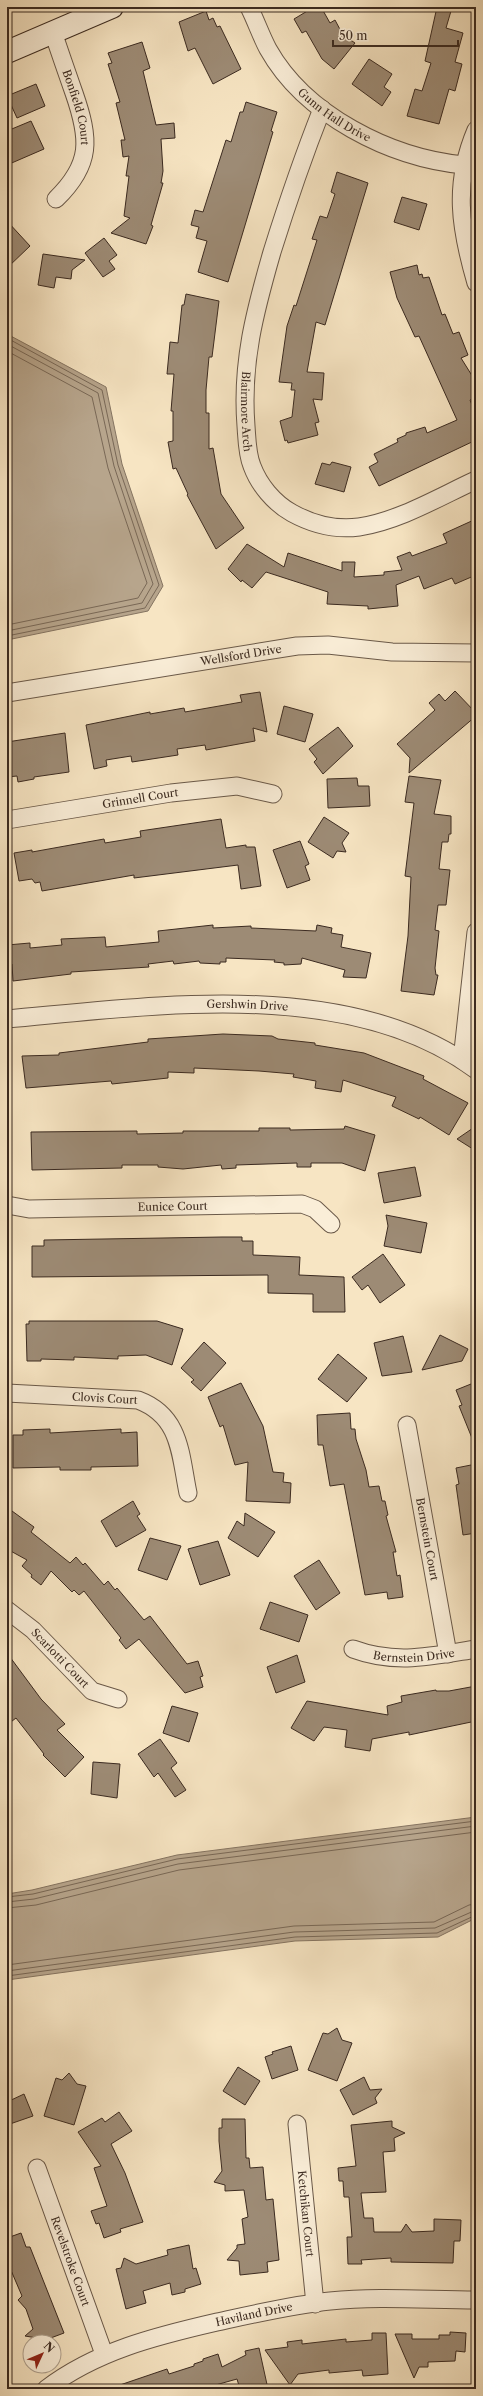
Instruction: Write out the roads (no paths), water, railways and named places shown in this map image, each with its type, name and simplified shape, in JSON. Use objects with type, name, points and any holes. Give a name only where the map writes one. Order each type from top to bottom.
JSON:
[{"type":"main road","points":[[7,52],[112,7]]},
{"type":"street","name":"Gunn Hall Drive","points":[[250,7],[268,49],[285,73],[322,109],[354,130],[392,147],[433,160],[464,165]]},
{"type":"street","name":"Bonfield Court","points":[[53,32],[84,122],[86,142],[84,158],[78,174],[70,185],[56,199]]},
{"type":"street","name":"Blairmore Arch","points":[[322,109],[293,184],[254,315],[248,348],[245,394],[248,455],[252,466],[260,483],[272,498],[287,510],[303,519],[338,527],[358,527],[378,523],[476,480]]},
{"type":"street","points":[[476,130],[464,165],[460,193],[461,222],[465,245],[476,283]]},
{"type":"street","name":"Wellsford Drive","points":[[7,694],[296,646],[328,645],[400,652],[476,653]]},
{"type":"street","name":"Grinnell Court","points":[[7,820],[171,793],[237,786],[273,794]]},
{"type":"street","points":[[462,1060],[476,932]]},
{"type":"street","name":"Gershwin Drive","points":[[7,1019],[181,1003],[275,1006],[337,1014],[384,1025],[416,1036],[462,1060],[476,1070]]},
{"type":"street","name":"Eunice Court","points":[[7,1206],[29,1209],[302,1204],[315,1209],[331,1224]]},
{"type":"street","name":"Clovis Court","points":[[7,1393],[131,1400],[149,1404],[161,1412],[176,1433],[188,1493]]},
{"type":"street","name":"Bernstein Court","points":[[407,1424],[448,1654]]},
{"type":"street","name":"Scarlotti Court","points":[[7,1610],[33,1630],[92,1691],[118,1699]]},
{"type":"street","name":"Bernstein Drive","points":[[353,1650],[370,1656],[392,1659],[409,1659],[476,1649]]},
{"type":"street","name":"Ketchikan Court","points":[[298,2124],[315,2304]]},
{"type":"street","name":"Revelstroke Court","points":[[37,2168],[104,2354]]},
{"type":"street","name":"Haviland Drive","points":[[46,2389],[74,2370],[104,2354],[181,2330],[249,2315],[315,2304],[386,2299],[476,2300]]},
{"type":"water","points":[[7,334],[106,387],[122,464],[163,586],[148,611],[7,640]]},
{"type":"water","points":[[476,1817],[476,1918],[438,1937],[295,1941],[7,1980],[7,1894],[32,1890],[177,1855]]}]
